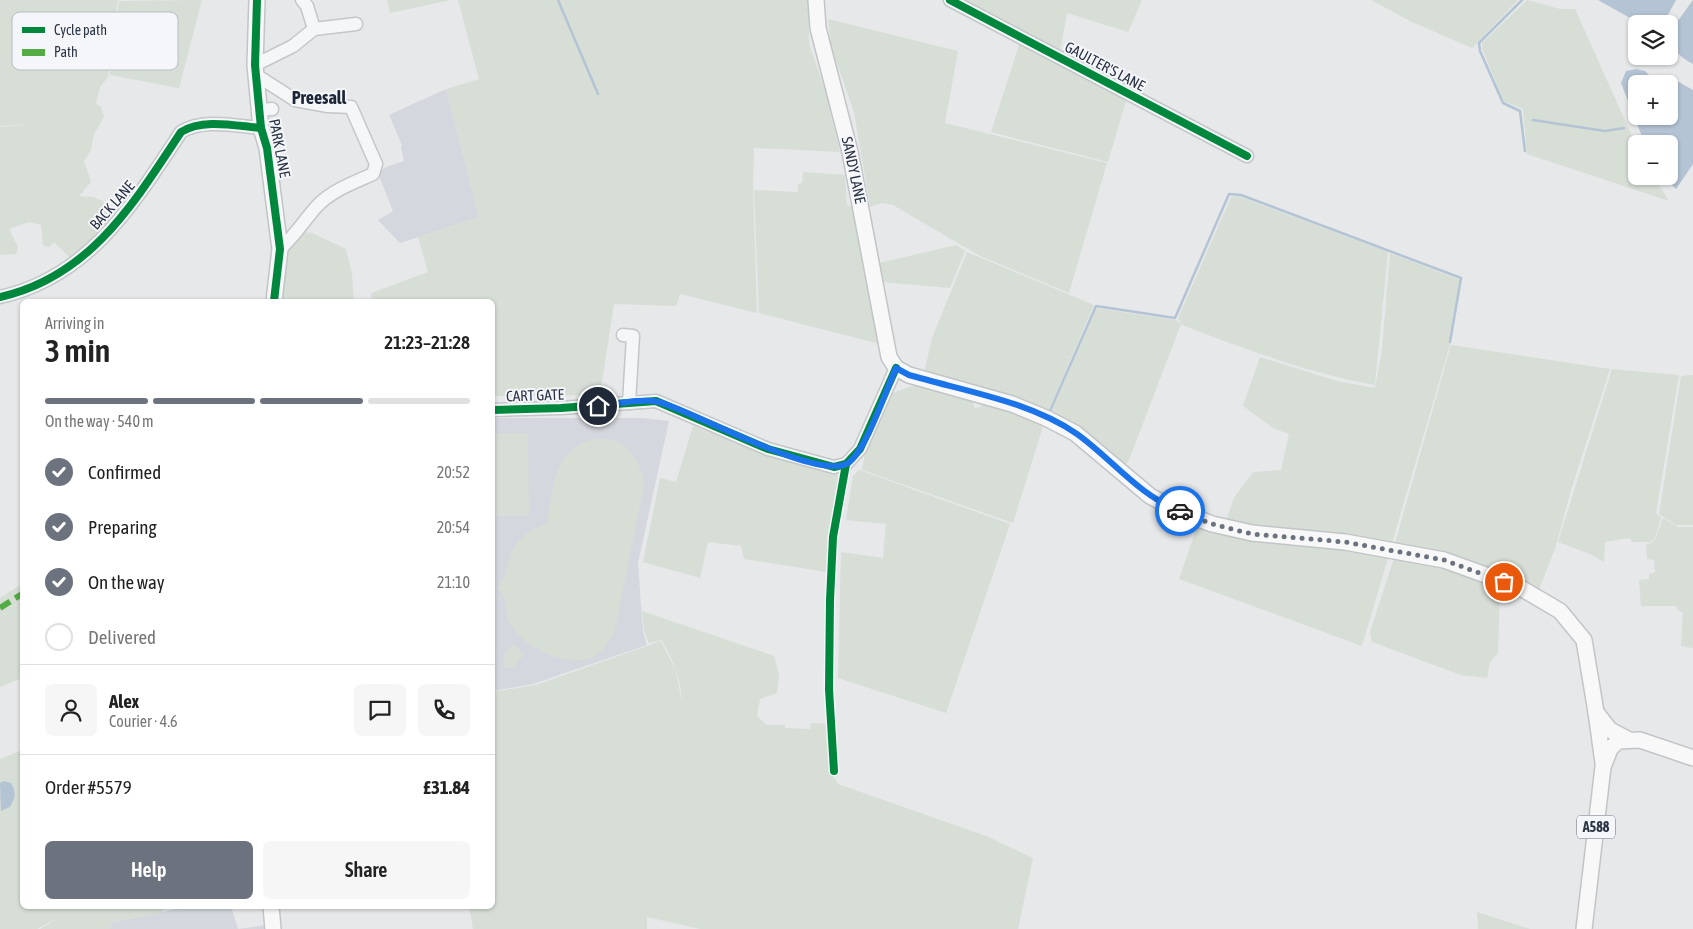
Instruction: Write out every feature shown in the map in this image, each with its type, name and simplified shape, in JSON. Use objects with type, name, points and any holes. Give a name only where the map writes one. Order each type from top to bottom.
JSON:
[{"type":"main road","name":"PARK LANE","points":[[257,0],[255,70],[265,110],[261,128],[268,148],[280,249],[274,299]]},
{"type":"main road","name":"SANDY LANE","points":[[816,0],[818,28],[850,152],[889,357],[896,368]]},
{"type":"main road","points":[[896,368],[909,375],[1012,404],[1046,418],[1082,438],[1150,496],[1176,510],[1212,524],[1252,534],[1345,542],[1444,560],[1519,588],[1560,612],[1584,640],[1603,767]]},
{"type":"main road","points":[[1596,712],[1610,730],[1629,740],[1640,740],[1693,758]]},
{"type":"main road","name":"A588","points":[[1584,929],[1603,767],[1610,748],[1618,741],[1629,740]]},
{"type":"main road","points":[[271,909],[273,929]]},
{"type":"street","points":[[302,0],[308,6],[314,28]]},
{"type":"street","name":"GAULTER'S LANE","points":[[950,0],[1247,156]]},
{"type":"street","points":[[280,249],[295,235],[319,204],[345,187],[373,174],[376,164],[355,112],[351,107],[328,106],[295,100],[255,70],[294,46],[314,28],[356,24]]},
{"type":"street","name":"BACK LANE","points":[[0,297],[38,285],[80,261],[132,207],[181,132],[186,129],[217,124],[261,128]]},
{"type":"street","points":[[623,335],[633,336],[629,403]]},
{"type":"street","name":"CART GATE","points":[[495,410],[552,409],[656,402],[768,449],[834,466],[846,464],[860,449],[896,368]]},
{"type":"shaded area","points":[[0,0],[118,0],[116,12],[12,12],[12,70],[109,70],[108,77],[100,87],[96,104],[101,107],[104,117],[94,134],[91,150],[84,161],[91,182],[79,196],[93,197],[103,201],[104,205],[123,211],[71,259],[54,242],[49,247],[43,245],[41,225],[29,222],[9,229],[18,247],[16,254],[1,255],[0,127],[32,124],[0,126]]},
{"type":"shaded area","points":[[202,0],[179,88],[110,75],[111,70],[178,70],[178,12],[118,12],[119,1]]},
{"type":"shaded area","points":[[387,0],[451,0],[390,13]]},
{"type":"shaded area","points":[[458,0],[808,0],[809,44],[825,90],[840,152],[754,148],[753,187],[757,313],[680,294],[676,306],[614,304],[600,395],[495,396],[495,299],[372,299],[371,293],[428,272],[418,237],[479,217],[446,89],[479,79]]},
{"type":"shaded area","points":[[962,0],[1142,0],[1128,32],[1067,13],[1060,52]]},
{"type":"shaded area","points":[[1371,0],[1518,0],[1472,48],[1412,22]]},
{"type":"shaded area","points":[[1527,0],[1560,9],[1575,9],[1632,135],[1628,135],[1628,185],[1659,185],[1669,201],[1527,154],[1523,109],[1503,101],[1482,48],[1482,43]]},
{"type":"shaded area","points":[[828,19],[958,51],[945,123],[1107,163],[1069,293],[980,256],[893,205],[882,203],[870,207],[854,112],[831,46]]},
{"type":"shaded area","points":[[1021,39],[1127,97],[1108,162],[991,132]]},
{"type":"shaded area","points":[[446,89],[479,217],[400,243],[378,220],[393,211],[378,173],[386,167],[404,161],[402,145],[389,115]]},
{"type":"shaded area","points":[[803,172],[845,175],[847,205],[857,209],[880,344],[759,313],[754,190],[798,192],[798,184],[802,183]]},
{"type":"shaded area","points":[[1238,196],[1388,252],[1375,385],[1301,367],[1182,325],[1178,318],[1231,197]]},
{"type":"shaded area","points":[[303,232],[312,233],[346,249],[352,274],[354,299],[282,299],[284,257]]},
{"type":"shaded area","points":[[956,245],[965,251],[950,288],[882,282],[879,263]]},
{"type":"shaded area","points":[[967,252],[1094,305],[1048,412],[924,373],[932,338]]},
{"type":"shaded area","points":[[1390,253],[1460,280],[1449,348],[1392,543],[1225,523],[1234,498],[1253,472],[1281,470],[1289,434],[1273,428],[1243,406],[1260,357],[1337,381],[1375,388],[1382,350]]},
{"type":"shaded area","points":[[1096,308],[1176,320],[1181,324],[1129,460],[1124,467],[1051,413]]},
{"type":"shaded area","points":[[1451,345],[1610,369],[1572,487],[1555,549],[1539,589],[1446,553],[1395,543]]},
{"type":"shaded area","points":[[1612,369],[1679,375],[1656,513],[1661,518],[1655,538],[1650,542],[1632,542],[1630,538],[1605,542],[1604,562],[1590,554],[1558,542]]},
{"type":"shaded area","points":[[1693,375],[1693,525],[1676,525],[1659,514],[1681,376]]},
{"type":"shaded area","points":[[918,384],[973,400],[974,408],[981,407],[981,402],[1044,423],[1013,523],[862,470],[865,452],[890,394]]},
{"type":"shaded area","points":[[495,418],[643,418],[669,421],[638,563],[643,632],[647,645],[533,684],[495,691]]},
{"type":"shaded area","points":[[693,426],[765,455],[845,475],[834,551],[833,573],[744,559],[741,546],[708,542],[700,578],[643,562],[660,478],[676,482]]},
{"type":"shaded area","points":[[528,433],[529,516],[495,516],[495,434]]},
{"type":"shaded area","points":[[593,439],[610,439],[623,445],[638,464],[644,485],[615,630],[602,651],[589,659],[564,659],[551,656],[539,650],[518,635],[509,621],[504,596],[497,587],[505,576],[509,558],[519,540],[535,528],[547,524],[554,484],[562,461],[580,444]]},
{"type":"shaded area","points":[[859,470],[1010,524],[946,713],[838,678],[841,552],[883,558],[886,524],[846,520],[853,476]]},
{"type":"shaded area","points":[[1663,518],[1678,527],[1693,527],[1693,648],[1681,646],[1683,612],[1678,611],[1676,606],[1641,606],[1639,580],[1649,579],[1649,574],[1655,572],[1654,560],[1647,559],[1646,544],[1651,543],[1656,538]]},
{"type":"shaded area","points":[[1198,524],[1306,544],[1389,555],[1362,646],[1179,579]]},
{"type":"shaded area","points":[[1395,555],[1431,562],[1500,585],[1498,653],[1490,662],[1487,678],[1461,675],[1372,642],[1370,632]]},
{"type":"shaded area","points":[[20,585],[20,679],[0,687],[0,598]]},
{"type":"shaded area","points":[[642,611],[774,656],[779,675],[777,693],[760,699],[757,716],[767,725],[785,725],[785,728],[810,729],[811,723],[833,724],[831,772],[838,784],[986,836],[1033,858],[1018,929],[700,929],[647,917],[647,929],[473,929],[470,909],[495,909],[495,692],[536,685],[661,641],[676,671],[662,640],[649,643],[644,631]],"holes":[[[676,671],[681,691],[682,701]]]},
{"type":"shaded area","points":[[513,644],[525,654],[513,668],[504,667],[503,656]]},
{"type":"shaded area","points":[[20,751],[20,909],[62,909],[63,914],[63,909],[162,909],[162,913],[110,923],[111,929],[40,929],[63,915],[37,929],[0,929],[0,759]]},
{"type":"shaded area","points":[[177,909],[232,909],[238,929],[111,929],[110,923]]},
{"type":"shaded area","points":[[1477,912],[1530,929],[1478,929]]},
{"type":"shaded area","points":[[266,925],[267,929],[238,929]]},
{"type":"water","points":[[1598,0],[1676,0],[1667,15],[1628,15],[1628,17]]},
{"type":"water","points":[[1693,0],[1693,64],[1678,53],[1678,21]]},
{"type":"water","points":[[1636,69],[1645,71],[1649,75],[1628,75],[1628,101],[1621,83],[1626,71]]},
{"type":"water","points":[[1678,82],[1693,90],[1693,164],[1676,189],[1672,185],[1678,185],[1678,135],[1641,135],[1638,125],[1678,125]]},
{"type":"water","points":[[4,781],[11,783],[15,795],[10,807],[1,811],[0,783]]},
{"type":"waterway","points":[[558,0],[598,94]]},
{"type":"waterway","points":[[1522,0],[1479,43],[1480,51],[1503,103],[1520,111],[1525,151]]},
{"type":"waterway","points":[[1533,120],[1605,131],[1624,128]]},
{"type":"waterway","points":[[1050,411],[1096,306],[1175,318],[1229,194],[1241,195],[1461,278],[1450,342]]},
{"type":"marked path","points":[[0,608],[20,595]]},
{"type":"cycle path","points":[[257,0],[255,65],[261,128],[267,148],[280,249],[274,299]]},
{"type":"cycle path","points":[[950,0],[1247,156]]},
{"type":"cycle path","points":[[0,297],[32,287],[60,273],[84,255],[107,234],[127,210],[181,132],[199,125],[209,124],[261,128]]},
{"type":"cycle path","points":[[495,410],[561,408],[656,401],[768,449],[834,467],[846,464],[860,449],[896,368]]},
{"type":"cycle path","points":[[834,771],[829,689],[830,600],[833,537],[846,464]]},
{"type":"way so far","points":[[1180,511],[1212,524],[1252,534],[1345,542],[1444,560],[1504,582]]},
{"type":"district","name":"Preesall","points":[[319,97]]},
{"type":"route","points":[[598,406],[656,402],[768,449],[834,466],[846,464],[860,449],[896,368],[909,375],[1012,404],[1046,418],[1075,433],[1150,496],[1180,511]]}]
